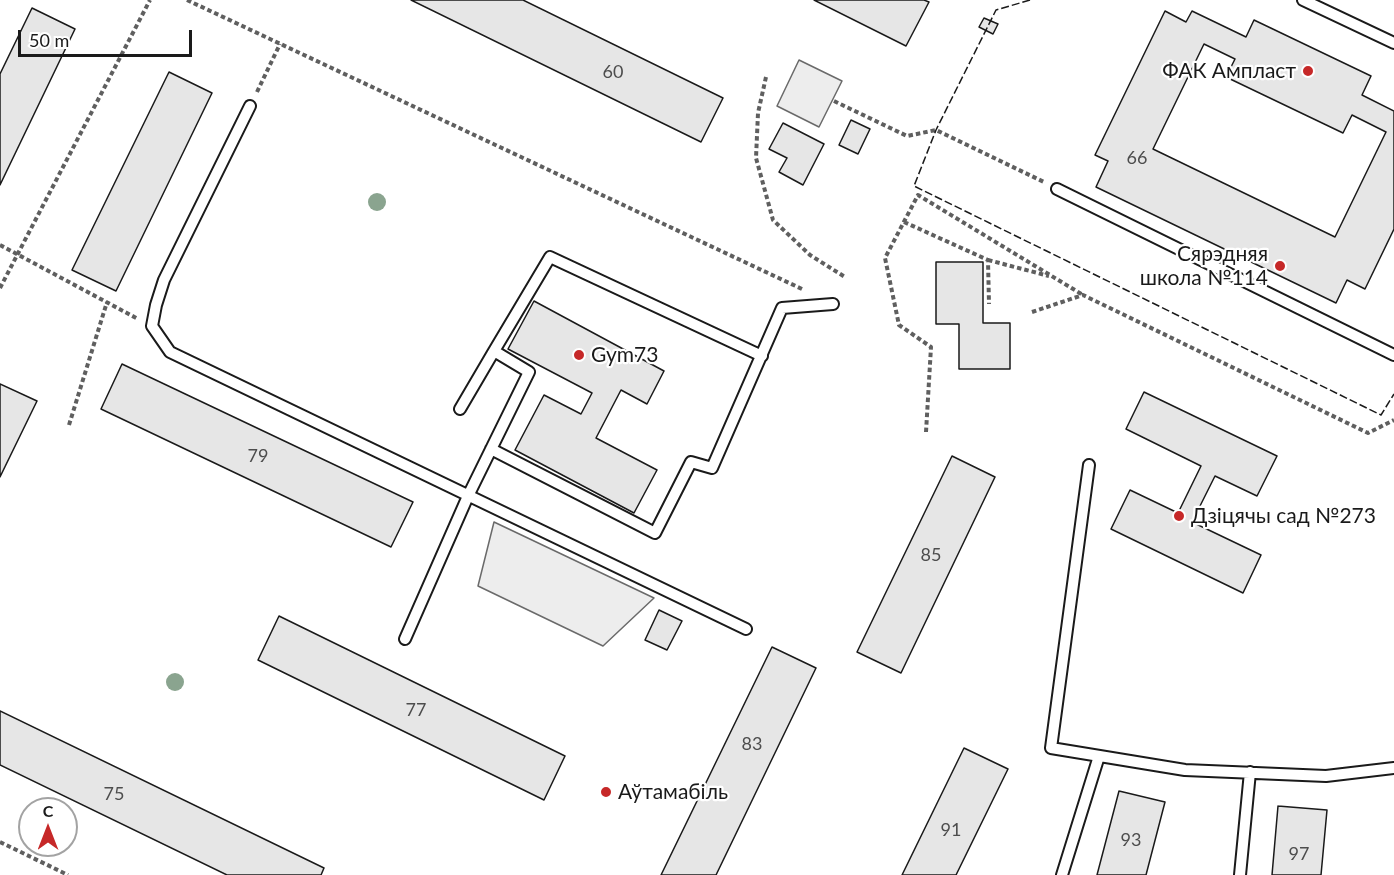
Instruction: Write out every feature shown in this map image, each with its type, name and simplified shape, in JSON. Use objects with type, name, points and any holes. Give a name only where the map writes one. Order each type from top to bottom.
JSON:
[{"type":"lane","points":[[1303,0],[1394,44]]},
{"type":"lane","points":[[250,106],[164,280],[156,304],[152,326],[170,352],[746,629]]},
{"type":"lane","points":[[1057,189],[1394,354]]},
{"type":"lane","points":[[459,409],[550,257],[762,356]]},
{"type":"lane","points":[[491,449],[655,533],[691,462],[712,468],[782,308],[833,304]]},
{"type":"lane","points":[[405,639],[468,496],[530,372],[494,351]]},
{"type":"lane","points":[[1089,465],[1051,748],[1185,770],[1326,776],[1394,768]]},
{"type":"lane","points":[[1062,875],[1099,756]]},
{"type":"lane","points":[[1240,875],[1250,772]]},
{"type":"path","points":[[0,288],[150,0]]},
{"type":"path","points":[[187,0],[833,304]]},
{"type":"path","points":[[250,106],[280,44]]},
{"type":"path","points":[[766,77],[758,113],[756,158],[773,220],[810,255],[845,277]]},
{"type":"path","points":[[834,101],[908,136],[936,130],[1057,189]]},
{"type":"path","points":[[926,432],[931,347],[899,325],[885,258],[918,195],[1083,295],[1368,433],[1394,420]]},
{"type":"path","points":[[904,222],[988,260],[1053,277]]},
{"type":"path","points":[[0,245],[152,326]]},
{"type":"path","points":[[988,260],[989,304]]},
{"type":"path","points":[[1032,312],[1083,295]]},
{"type":"path","points":[[69,425],[107,302]]},
{"type":"path","points":[[0,842],[68,875]]},
{"type":"shaded area","points":[[799,60],[842,81],[819,127],[777,106]]},
{"type":"shaded area","points":[[494,522],[654,598],[603,646],[478,586]]},
{"type":"building","points":[[411,0],[523,0],[723,98],[701,142]]},
{"type":"building","points":[[814,0],[924,0],[929,2],[906,46]]},
{"type":"building","points":[[32,8],[75,29],[0,185],[0,74]]},
{"type":"building","points":[[1165,11],[1186,22],[1192,11],[1246,37],[1254,20],[1371,76],[1362,95],[1394,111],[1394,229],[1365,289],[1347,280],[1336,303],[1096,187],[1108,161],[1095,155]],"holes":[[[1204,44],[1235,59],[1226,77],[1343,133],[1352,115],[1386,132],[1335,237],[1153,149]]]},
{"type":"building","points":[[984,18],[998,24],[993,34],[979,27]]},
{"type":"building","points":[[169,72],[212,93],[116,291],[72,270]]},
{"type":"building","points":[[851,120],[870,129],[858,154],[839,145]]},
{"type":"building","points":[[783,123],[824,144],[803,185],[779,172],[787,158],[769,149]]},
{"type":"building","points":[[936,262],[983,262],[983,323],[1010,323],[1010,369],[959,369],[959,324],[936,324]]},
{"type":"building","points":[[534,301],[664,371],[647,404],[621,390],[596,438],[657,470],[634,513],[515,450],[544,395],[581,414],[592,393],[508,349]]},
{"type":"building","points":[[122,364],[413,502],[391,547],[101,409]]},
{"type":"building","points":[[0,384],[37,401],[0,477]]},
{"type":"building","points":[[1144,392],[1277,456],[1257,496],[1215,476],[1192,522],[1261,555],[1243,593],[1111,529],[1130,490],[1178,513],[1201,466],[1126,429]]},
{"type":"building","points":[[952,456],[995,477],[901,673],[857,652]]},
{"type":"building","points":[[659,610],[682,621],[667,650],[645,640]]},
{"type":"building","points":[[279,616],[565,756],[544,800],[258,660]]},
{"type":"building","points":[[772,647],[816,668],[716,875],[661,875]]},
{"type":"building","points":[[0,711],[324,868],[321,875],[227,875],[78,803],[78,797],[66,797],[0,765]]},
{"type":"building","points":[[964,748],[1008,769],[956,875],[902,875]]},
{"type":"building","points":[[1119,791],[1165,802],[1146,875],[1097,875]]},
{"type":"building","points":[[1278,806],[1327,810],[1321,875],[1272,875]]},
{"type":"fence","points":[[1030,0],[996,10],[936,130],[914,186],[1381,415],[1394,394]]},
{"type":"place","name":"ФАК Ампласт","points":[[1308,71]]},
{"type":"place","name":"Сярэдняя школа №114","points":[[1280,266]]},
{"type":"place","name":"Gym73","points":[[579,355]]},
{"type":"place","name":"Дзіцячы сад №273","points":[[1179,516]]},
{"type":"place","name":"Аўтамабіль","points":[[606,792]]}]
